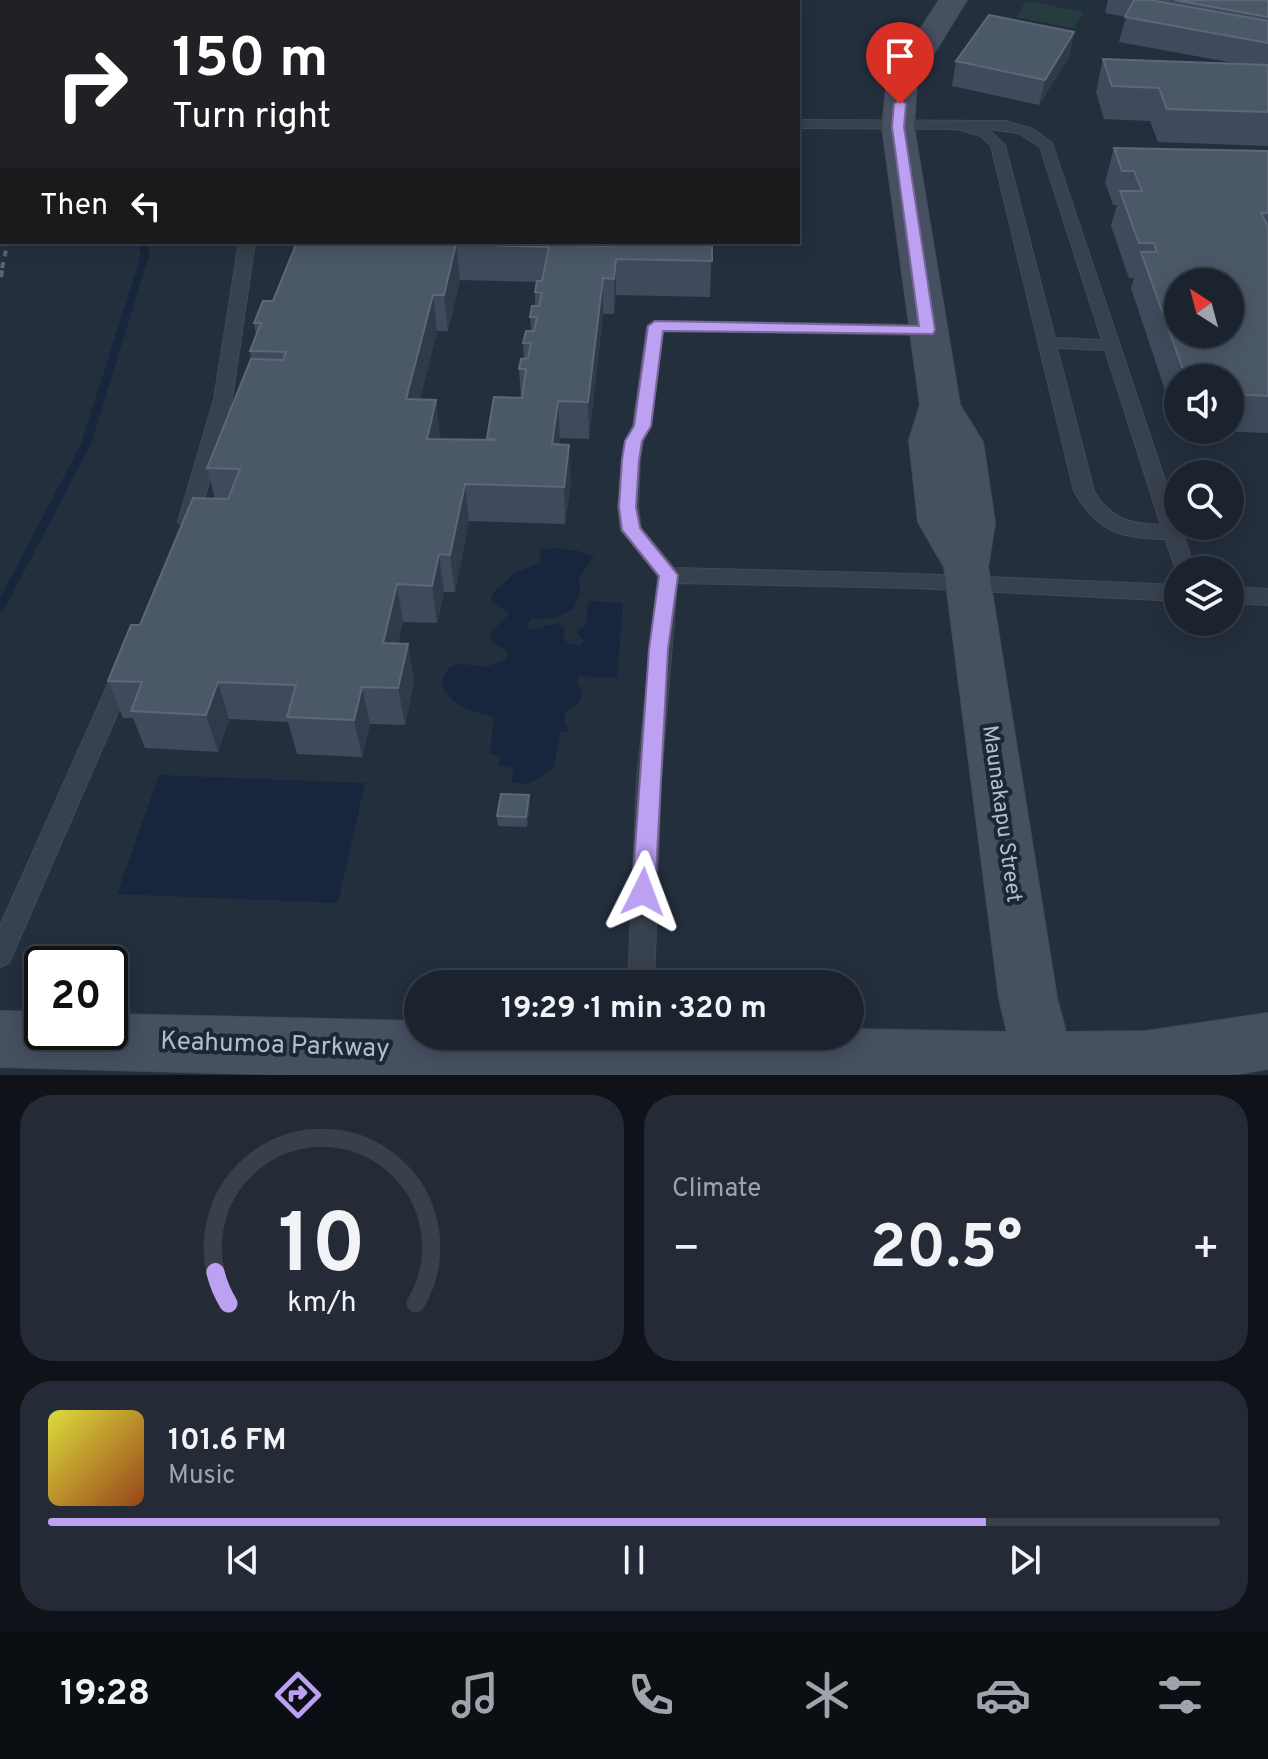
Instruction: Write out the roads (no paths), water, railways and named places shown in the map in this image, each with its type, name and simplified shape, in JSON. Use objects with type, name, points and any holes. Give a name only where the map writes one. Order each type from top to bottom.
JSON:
[{"type":"street","name":"Maunakapu Street","points":[[953,0],[902,81],[898,127],[940,405],[929,440],[940,522],[967,575],[1028,998],[1046,1070]]},
{"type":"street","name":"Keahumoa Parkway","points":[[0,1039],[404,1043]]},
{"type":"street","name":"Keahumoa Parkway","points":[[720,1050],[1046,1070],[1146,1060],[1268,1041]]},
{"type":"lane","points":[[800,124],[898,127],[1006,125],[1036,135],[1047,146],[1164,505]]},
{"type":"lane","points":[[959,125],[986,133],[998,145],[1084,491],[1096,512],[1118,527],[1164,531]]},
{"type":"lane","points":[[998,145],[1001,138],[1012,133],[1036,135]]},
{"type":"lane","points":[[182,541],[212,446],[223,399],[247,244]]},
{"type":"lane","points":[[642,970],[656,680],[668,575],[631,530],[628,507],[632,450],[642,426],[655,326],[927,330]]},
{"type":"lane","points":[[1047,343],[1111,345]]},
{"type":"lane","points":[[668,575],[967,575],[1164,592]]},
{"type":"lane","points":[[1244,596],[1268,597]]},
{"type":"lane","points":[[0,955],[131,657]]},
{"type":"water","points":[[541,550],[579,551],[594,557],[579,577],[580,593],[574,608],[555,618],[531,619],[527,627],[530,630],[558,623],[564,628],[563,638],[569,644],[580,646],[584,641],[576,632],[585,626],[589,601],[623,603],[617,678],[578,676],[577,685],[583,689],[579,703],[566,711],[564,717],[569,732],[561,732],[553,769],[528,784],[511,782],[514,768],[499,766],[500,756],[490,754],[494,717],[458,704],[442,687],[449,669],[455,665],[482,667],[507,659],[507,651],[493,643],[489,634],[509,614],[491,600],[491,595],[516,572],[541,563]]},
{"type":"water","points":[[159,775],[365,783],[338,903],[117,894]]},
{"type":"waterway","points":[[0,608],[86,444],[145,255],[143,244]]},
{"type":"railway","points":[[2,268],[8,244]]},
{"type":"railway","points":[[0,277],[2,266]]}]
